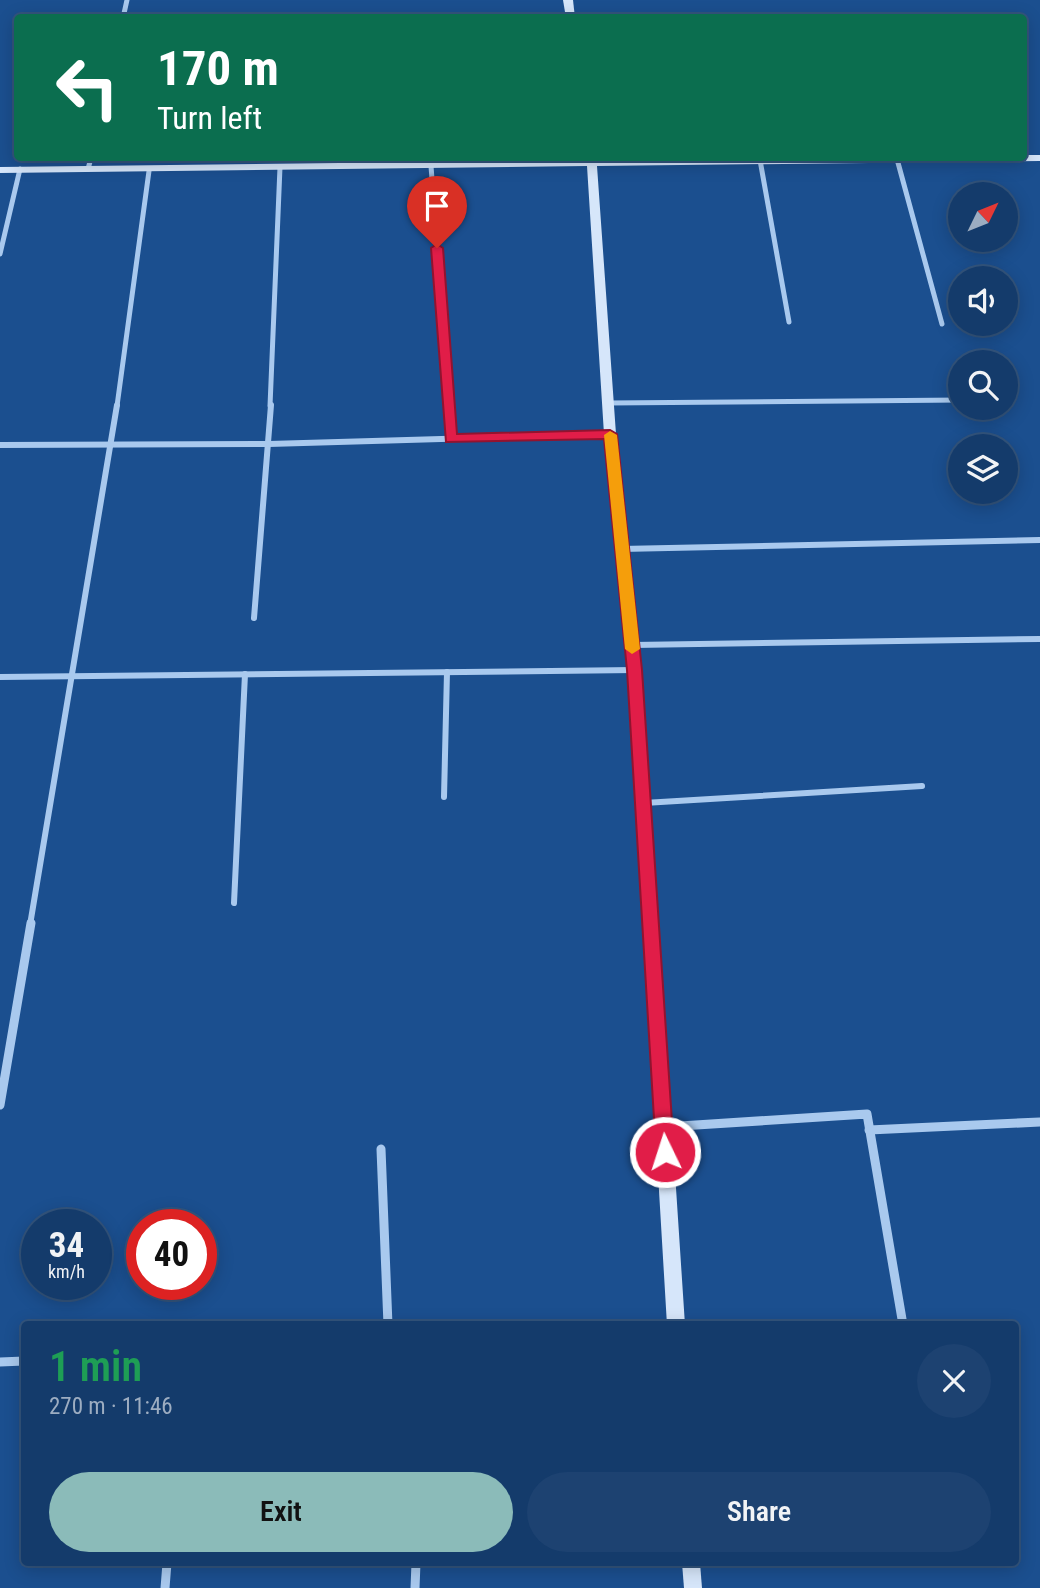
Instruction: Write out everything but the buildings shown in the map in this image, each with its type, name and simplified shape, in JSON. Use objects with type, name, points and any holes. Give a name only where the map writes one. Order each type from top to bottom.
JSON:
[{"type":"street","points":[[88,169],[90,161]]},
{"type":"street","points":[[0,170],[431,166],[564,161]]},
{"type":"street","points":[[591,161],[610,434],[620,549],[635,670],[676,1321]]},
{"type":"street","points":[[760,161],[789,322]]},
{"type":"street","points":[[898,161],[942,324]]},
{"type":"street","points":[[431,166],[451,439]]},
{"type":"street","points":[[254,618],[269,444],[280,167]]},
{"type":"street","points":[[0,254],[20,169]]},
{"type":"street","points":[[0,1105],[112,444],[149,170]]},
{"type":"street","points":[[609,404],[948,400]]},
{"type":"street","points":[[0,444],[269,444],[610,434]]},
{"type":"street","points":[[620,549],[1040,540]]},
{"type":"street","points":[[632,645],[1040,639]]},
{"type":"street","points":[[0,677],[635,670]]},
{"type":"street","points":[[444,797],[447,672]]},
{"type":"street","points":[[234,903],[245,674]]},
{"type":"street","points":[[643,803],[922,786]]},
{"type":"street","points":[[663,1127],[867,1114],[902,1321]]},
{"type":"street","points":[[869,1130],[1040,1122]]},
{"type":"street","points":[[381,1149],[388,1321]]},
{"type":"street","points":[[0,1362],[21,1361]]},
{"type":"street","points":[[165,1588],[167,1566]]},
{"type":"street","points":[[415,1588],[416,1566]]},
{"type":"street","points":[[691,1566],[693,1588]]},
{"type":"slow traffic","points":[[610,435],[632,649]]},
{"type":"route","points":[[437,248],[451,439],[610,434],[620,549],[635,670],[665,1152]]}]
